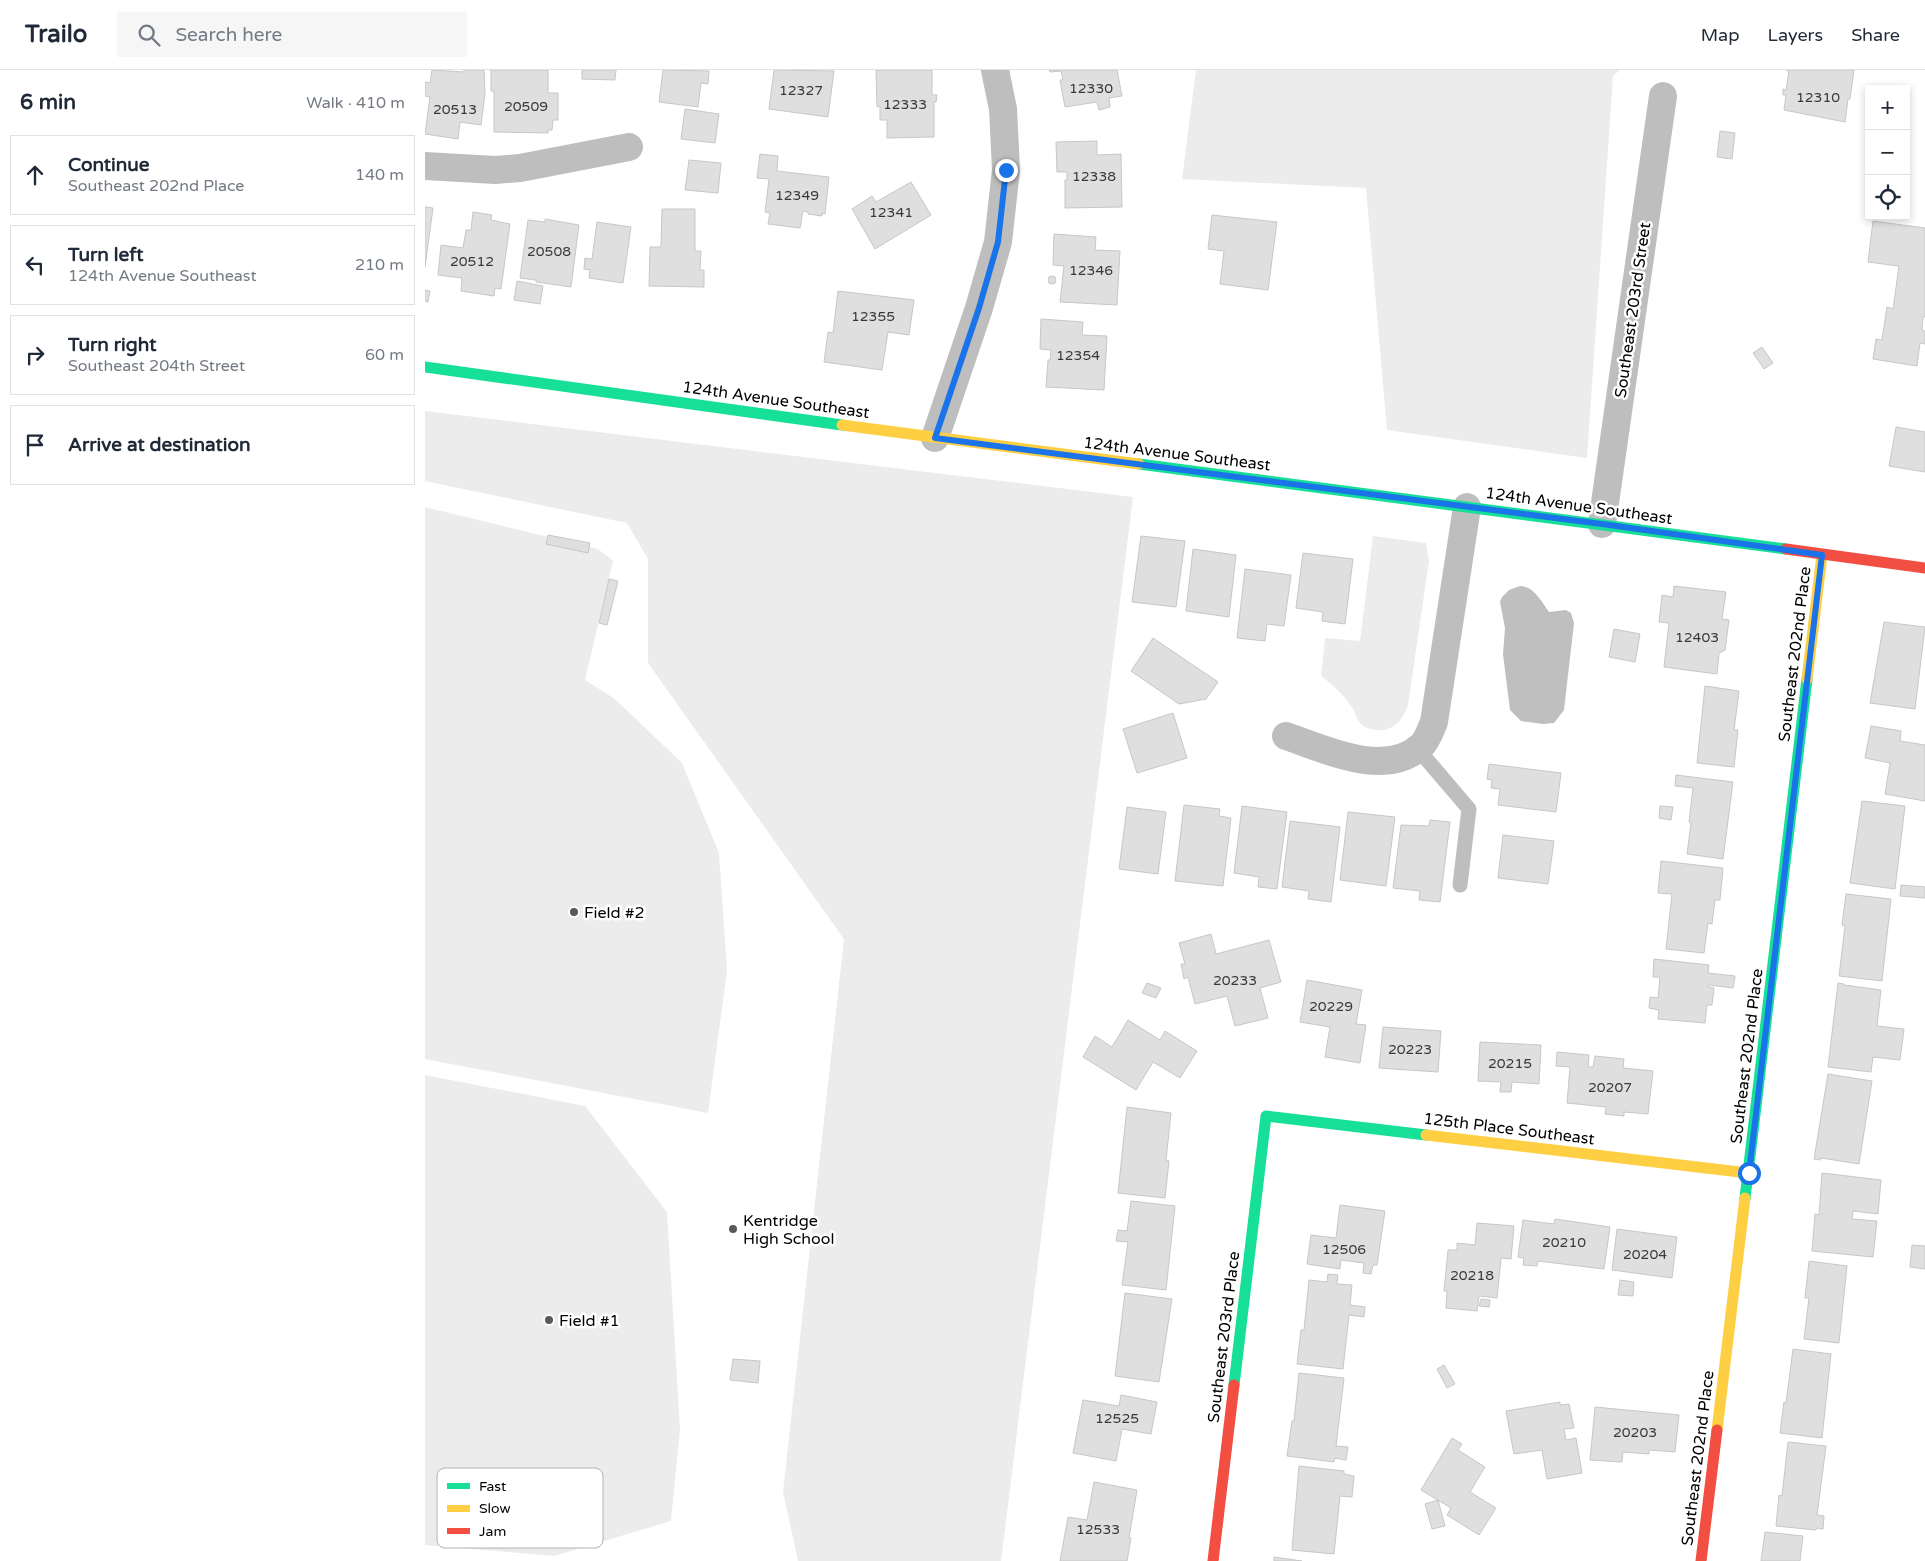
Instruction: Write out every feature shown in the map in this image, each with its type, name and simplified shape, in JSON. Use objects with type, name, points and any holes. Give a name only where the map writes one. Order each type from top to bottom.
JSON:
[{"type":"street","points":[[935,438],[979,308],[998,242],[1006,170],[1003,109],[995,70]]},
{"type":"street","name":"Southeast 203rd Street","points":[[1602,524],[1663,96]]},
{"type":"street","points":[[425,166],[495,170],[520,168],[629,147]]},
{"type":"street","name":"124th Avenue Southeast","points":[[425,367],[935,438],[1602,524],[1925,568]]},
{"type":"street","points":[[1286,736],[1358,760],[1401,759],[1422,746],[1434,722],[1467,507]]},
{"type":"street","name":"Southeast 202nd Place","points":[[1701,1561],[1822,555]]},
{"type":"street","name":"125th Place Southeast","points":[[1266,1116],[1749,1173]]},
{"type":"street","name":"Southeast 203rd Place","points":[[1213,1561],[1266,1116]]},
{"type":"lane","points":[[1417,748],[1469,810],[1460,886]]},
{"type":"shaded area","points":[[1196,70],[1620,70],[1613,76],[1587,458],[1387,430],[1366,188],[1182,179]]},
{"type":"shaded area","points":[[425,411],[1133,497],[1001,1561],[798,1561],[783,1492],[844,939],[648,663],[648,559],[627,523],[425,481]]},
{"type":"shaded area","name":"Field #2","points":[[425,507],[598,549],[613,561],[585,680],[615,699],[682,763],[719,853],[727,971],[708,1113],[425,1059]]},
{"type":"shaded area","points":[[1373,536],[1426,543],[1429,561],[1408,705],[1403,716],[1396,724],[1380,730],[1374,730],[1361,724],[1346,700],[1321,676],[1325,638],[1360,641]]},
{"type":"shaded area","points":[[1520,586],[1533,592],[1549,612],[1566,610],[1571,613],[1574,623],[1564,710],[1554,723],[1543,724],[1521,721],[1510,710],[1503,654],[1505,628],[1500,602],[1509,590]]},
{"type":"shaded area","name":"Field #1","points":[[425,1075],[585,1106],[667,1212],[680,1429],[671,1521],[603,1541],[603,1468],[437,1468],[437,1546],[425,1545]]},
{"type":"shaded area","name":"Field #1","points":[[460,1548],[581,1548],[554,1556]]},
{"type":"building","points":[[432,70],[464,72],[464,70],[484,70],[485,94],[481,125],[460,122],[458,139],[425,134],[430,97],[425,96],[425,82],[430,83]]},
{"type":"building","points":[[491,70],[548,70],[548,93],[558,93],[558,120],[553,120],[552,130],[548,130],[548,133],[494,132],[494,91],[491,91]]},
{"type":"building","points":[[582,70],[616,70],[615,80],[582,79]]},
{"type":"building","points":[[663,70],[709,71],[708,84],[701,83],[698,107],[659,102]]},
{"type":"building","points":[[774,70],[834,71],[828,117],[769,109]]},
{"type":"building","points":[[876,70],[932,70],[932,95],[937,95],[936,102],[934,102],[934,137],[887,138],[887,120],[880,120],[880,106],[877,107]]},
{"type":"building","points":[[1049,70],[1117,70],[1122,96],[1109,98],[1110,107],[1099,110],[1097,102],[1065,107],[1060,80],[1063,80],[1061,71],[1050,72]]},
{"type":"building","points":[[1786,70],[1854,70],[1845,122],[1784,110],[1786,95],[1783,95],[1783,89],[1786,90],[1789,71]]},
{"type":"building","points":[[685,109],[719,114],[715,143],[681,139]]},
{"type":"building","points":[[1720,131],[1735,133],[1732,159],[1717,157]]},
{"type":"building","points":[[1097,141],[1097,155],[1121,154],[1122,207],[1065,208],[1065,180],[1067,180],[1067,172],[1057,172],[1056,142]]},
{"type":"building","points":[[760,154],[778,156],[777,171],[829,177],[825,214],[822,213],[822,216],[808,214],[808,212],[803,211],[800,228],[768,224],[770,213],[765,212],[769,179],[757,178]]},
{"type":"building","points":[[689,160],[721,163],[718,193],[685,190]]},
{"type":"building","points":[[911,182],[931,215],[875,249],[852,209],[872,196],[876,202]]},
{"type":"building","points":[[425,207],[433,208],[425,267]]},
{"type":"building","points":[[662,209],[695,209],[695,251],[701,251],[700,270],[704,270],[704,287],[649,286],[650,247],[661,247]]},
{"type":"building","points":[[473,212],[492,215],[491,220],[510,224],[501,289],[495,288],[494,296],[461,291],[462,278],[438,275],[441,245],[463,248],[466,230],[471,230]]},
{"type":"building","points":[[1212,215],[1277,222],[1268,290],[1220,284],[1224,251],[1208,249]]},
{"type":"building","points":[[545,219],[579,225],[571,287],[520,278],[528,220],[545,222]]},
{"type":"building","points":[[1873,221],[1925,228],[1925,317],[1923,317],[1922,330],[1925,331],[1925,344],[1920,343],[1917,366],[1873,359],[1876,339],[1882,340],[1887,307],[1893,309],[1899,266],[1868,262]]},
{"type":"building","points":[[597,222],[631,227],[623,283],[589,278],[590,270],[584,269],[585,258],[592,259]]},
{"type":"building","points":[[1054,234],[1096,237],[1095,250],[1120,251],[1117,305],[1060,302],[1064,266],[1053,265]]},
{"type":"building","points":[[1052,276],[1056,280],[1052,284],[1048,280]]},
{"type":"building","points":[[517,281],[543,286],[540,304],[514,300]]},
{"type":"building","points":[[425,290],[430,291],[428,302],[425,301]]},
{"type":"building","points":[[838,291],[914,300],[909,335],[888,332],[882,370],[824,362],[828,332],[833,333]]},
{"type":"building","points":[[1041,319],[1083,322],[1082,335],[1107,336],[1104,390],[1046,387],[1048,360],[1050,360],[1051,350],[1040,349]]},
{"type":"building","points":[[1762,347],[1773,363],[1764,369],[1753,353]]},
{"type":"building","points":[[1896,427],[1925,432],[1925,472],[1889,466]]},
{"type":"building","points":[[548,535],[590,543],[588,553],[546,544]]},
{"type":"building","points":[[1141,536],[1185,541],[1176,607],[1132,602]]},
{"type":"building","points":[[1193,549],[1236,555],[1229,617],[1186,611]]},
{"type":"building","points":[[1303,553],[1353,559],[1345,624],[1322,621],[1323,612],[1296,608]]},
{"type":"building","points":[[1245,569],[1291,575],[1284,626],[1267,624],[1265,641],[1237,638]]},
{"type":"building","points":[[609,579],[618,581],[607,625],[599,623]]},
{"type":"building","points":[[1674,586],[1726,592],[1722,619],[1729,620],[1725,650],[1719,653],[1717,674],[1664,667],[1669,623],[1659,622],[1662,595],[1673,597]]},
{"type":"building","points":[[1884,622],[1925,627],[1915,709],[1870,703]]},
{"type":"building","points":[[1614,629],[1640,634],[1635,662],[1609,657]]},
{"type":"building","points":[[1153,638],[1218,682],[1206,699],[1179,704],[1131,671]]},
{"type":"building","points":[[1705,686],[1739,691],[1734,730],[1738,730],[1734,767],[1697,763]]},
{"type":"building","points":[[1173,713],[1187,758],[1137,773],[1123,729]]},
{"type":"building","points":[[1871,726],[1901,731],[1900,741],[1925,745],[1925,801],[1885,794],[1890,763],[1865,758]]},
{"type":"building","points":[[1489,764],[1561,773],[1556,812],[1498,805],[1500,789],[1491,788],[1492,780],[1487,779]]},
{"type":"building","points":[[1676,775],[1733,782],[1723,859],[1687,854],[1693,788],[1675,786]]},
{"type":"building","points":[[1862,801],[1905,806],[1895,889],[1850,883]]},
{"type":"building","points":[[1184,805],[1220,809],[1219,816],[1231,818],[1223,886],[1175,881]]},
{"type":"building","points":[[1242,806],[1287,812],[1277,889],[1258,887],[1259,877],[1234,873]]},
{"type":"building","points":[[1660,806],[1673,807],[1671,820],[1659,818]]},
{"type":"building","points":[[1127,807],[1166,812],[1158,874],[1119,869]]},
{"type":"building","points":[[1348,812],[1395,817],[1386,886],[1340,880]]},
{"type":"building","points":[[1430,820],[1450,822],[1440,902],[1419,900],[1420,891],[1393,888],[1401,825],[1429,826]]},
{"type":"building","points":[[1290,821],[1340,827],[1331,902],[1308,899],[1309,891],[1282,887]]},
{"type":"building","points":[[1503,835],[1554,841],[1548,884],[1498,878]]},
{"type":"building","points":[[1661,861],[1723,868],[1720,900],[1715,900],[1712,924],[1708,923],[1704,953],[1666,949],[1672,894],[1658,893]]},
{"type":"building","points":[[1901,885],[1925,887],[1925,898],[1900,896]]},
{"type":"building","points":[[1846,894],[1891,899],[1882,981],[1839,976],[1845,926],[1842,925]]},
{"type":"building","points":[[1211,934],[1216,954],[1269,940],[1281,982],[1260,988],[1268,1018],[1235,1026],[1227,996],[1195,1004],[1188,977],[1184,979],[1181,964],[1185,964],[1179,943]]},
{"type":"building","points":[[1654,959],[1709,965],[1708,973],[1735,976],[1733,988],[1709,985],[1708,987],[1714,988],[1712,1005],[1707,1005],[1705,1023],[1658,1019],[1659,1010],[1649,1008],[1650,997],[1658,998],[1660,977],[1653,977]]},
{"type":"building","points":[[1307,980],[1362,990],[1356,1024],[1366,1025],[1360,1063],[1325,1057],[1330,1027],[1300,1022]]},
{"type":"building","points":[[1147,983],[1161,988],[1156,998],[1142,993]]},
{"type":"building","points":[[1838,983],[1881,990],[1877,1026],[1904,1029],[1900,1060],[1873,1057],[1871,1072],[1828,1067]]},
{"type":"building","points":[[1128,1020],[1160,1040],[1165,1031],[1197,1051],[1180,1078],[1153,1062],[1136,1090],[1083,1057],[1095,1036],[1112,1047]]},
{"type":"building","points":[[1383,1027],[1441,1031],[1438,1072],[1379,1068]]},
{"type":"building","points":[[1480,1042],[1541,1045],[1539,1084],[1512,1082],[1511,1092],[1500,1092],[1501,1082],[1478,1081]]},
{"type":"building","points":[[1557,1052],[1589,1055],[1588,1067],[1593,1067],[1595,1056],[1624,1059],[1623,1068],[1653,1071],[1648,1114],[1624,1112],[1624,1116],[1605,1114],[1606,1107],[1567,1103],[1570,1067],[1556,1066]]},
{"type":"building","points":[[1828,1074],[1872,1081],[1859,1164],[1821,1158],[1820,1160],[1814,1159]]},
{"type":"building","points":[[1127,1107],[1171,1113],[1166,1160],[1169,1161],[1165,1198],[1118,1193]]},
{"type":"building","points":[[1822,1173],[1881,1180],[1878,1214],[1853,1211],[1852,1219],[1877,1221],[1873,1257],[1812,1251],[1815,1214],[1819,1215]]},
{"type":"building","points":[[1131,1201],[1175,1206],[1166,1290],[1122,1285],[1128,1242],[1116,1241],[1118,1230],[1127,1231]]},
{"type":"building","points":[[1340,1205],[1385,1211],[1377,1265],[1373,1265],[1371,1274],[1363,1273],[1364,1263],[1341,1260],[1340,1269],[1307,1264],[1311,1235],[1336,1238]]},
{"type":"building","points":[[1555,1219],[1610,1227],[1604,1269],[1538,1261],[1537,1266],[1523,1265],[1524,1258],[1518,1257],[1523,1220],[1554,1224]]},
{"type":"building","points":[[1477,1223],[1514,1226],[1511,1259],[1501,1258],[1497,1298],[1479,1296],[1477,1311],[1446,1308],[1447,1291],[1444,1291],[1448,1250],[1457,1250],[1457,1243],[1475,1245]]},
{"type":"building","points":[[1617,1229],[1677,1237],[1672,1278],[1612,1270]]},
{"type":"building","points":[[1912,1245],[1925,1246],[1925,1269],[1910,1267]]},
{"type":"building","points":[[1809,1261],[1847,1266],[1839,1343],[1804,1339],[1809,1298],[1805,1298]]},
{"type":"building","points":[[1328,1274],[1338,1275],[1337,1284],[1352,1285],[1350,1305],[1365,1307],[1364,1317],[1349,1315],[1343,1369],[1297,1364],[1301,1330],[1304,1330],[1309,1280],[1327,1282]]},
{"type":"building","points":[[1620,1280],[1634,1282],[1633,1296],[1618,1295]]},
{"type":"building","points":[[1125,1293],[1172,1299],[1159,1382],[1115,1376]]},
{"type":"building","points":[[1481,1299],[1490,1300],[1489,1307],[1479,1306]]},
{"type":"building","points":[[1793,1349],[1831,1354],[1822,1438],[1780,1433]]},
{"type":"building","points":[[733,1359],[760,1361],[758,1383],[730,1380]]},
{"type":"building","points":[[1444,1365],[1455,1384],[1447,1388],[1437,1369]]},
{"type":"building","points":[[1299,1373],[1344,1378],[1336,1446],[1348,1447],[1346,1460],[1335,1458],[1334,1462],[1287,1456],[1292,1421],[1294,1421]]},
{"type":"building","points":[[1121,1395],[1157,1402],[1151,1434],[1122,1429],[1116,1461],[1073,1453],[1083,1400],[1119,1406]]},
{"type":"building","points":[[1560,1402],[1560,1405],[1569,1404],[1574,1428],[1564,1429],[1566,1440],[1576,1438],[1582,1473],[1547,1479],[1542,1450],[1514,1454],[1506,1411]]},
{"type":"building","points":[[1595,1407],[1679,1415],[1675,1452],[1649,1450],[1649,1454],[1623,1452],[1622,1462],[1590,1460]]},
{"type":"building","points":[[1452,1438],[1462,1444],[1458,1450],[1485,1467],[1470,1492],[1496,1508],[1479,1535],[1447,1515],[1451,1508],[1421,1490]]},
{"type":"building","points":[[1788,1442],[1826,1446],[1817,1515],[1824,1516],[1823,1529],[1776,1526],[1779,1495],[1782,1496]]},
{"type":"building","points":[[1299,1466],[1344,1471],[1344,1474],[1354,1476],[1352,1497],[1340,1496],[1334,1554],[1292,1550]]},
{"type":"building","points":[[1094,1482],[1137,1490],[1127,1561],[1060,1561],[1068,1517],[1087,1520]]},
{"type":"building","points":[[1438,1500],[1445,1526],[1432,1529],[1425,1504]]},
{"type":"building","points":[[1765,1532],[1803,1536],[1800,1561],[1761,1561]]},
{"type":"building","points":[[1274,1557],[1302,1561],[1274,1561]]},
{"type":"traffic: fast","points":[[425,367],[842,425]]},
{"type":"traffic: fast","points":[[1139,464],[1786,549]]},
{"type":"traffic: fast","points":[[1745,1198],[1807,679]]},
{"type":"traffic: fast","points":[[1234,1385],[1266,1116],[1426,1135]]},
{"type":"traffic: slow","points":[[842,425],[1139,464]]},
{"type":"traffic: slow","points":[[1807,679],[1822,555]]},
{"type":"traffic: slow","points":[[1426,1135],[1748,1173]]},
{"type":"traffic: slow","points":[[1717,1430],[1745,1198]]},
{"type":"traffic: jam","points":[[1786,549],[1925,568]]},
{"type":"traffic: jam","points":[[1213,1561],[1234,1385]]},
{"type":"traffic: jam","points":[[1701,1561],[1717,1430]]},
{"type":"place","name":"Field #2","points":[[574,912]]},
{"type":"place","name":"Kentridge High School","points":[[733,1229]]},
{"type":"place","name":"Field #1","points":[[549,1320]]},
{"type":"route","points":[[1006,170],[998,242],[979,308],[935,438],[1602,524],[1822,555],[1749,1173]]}]
